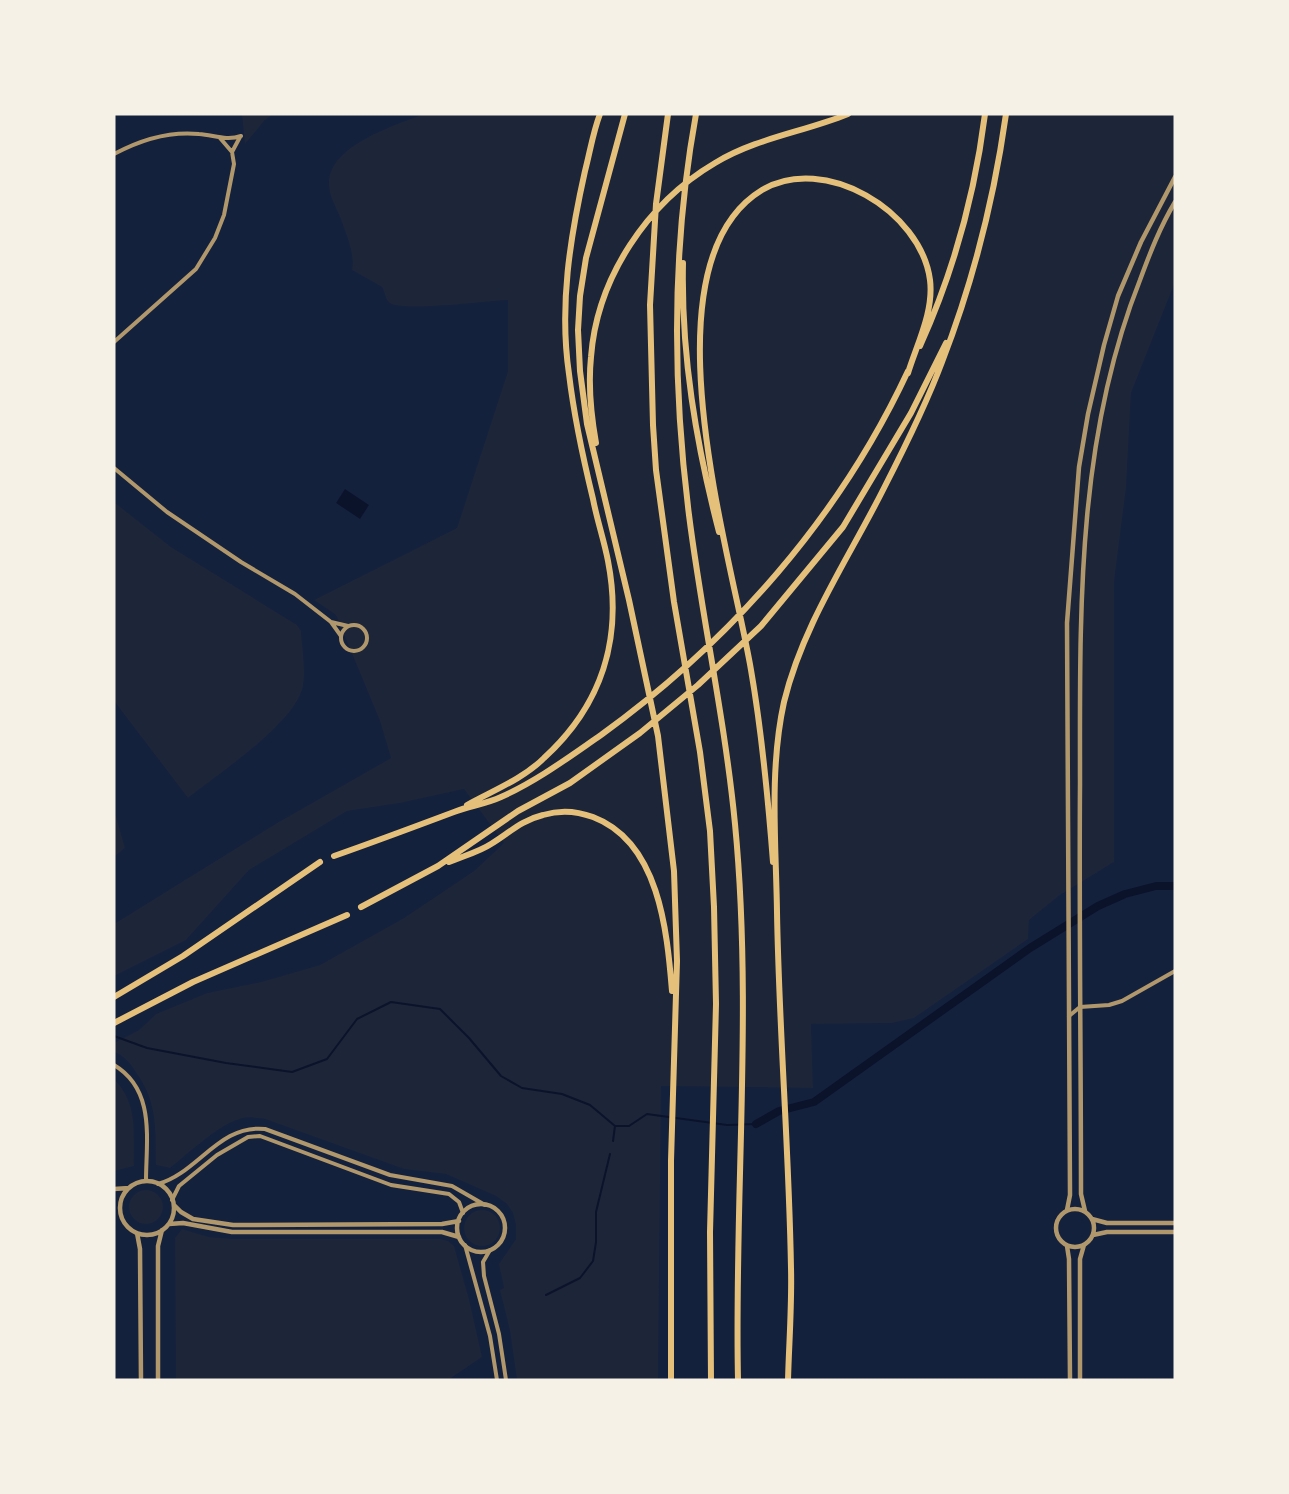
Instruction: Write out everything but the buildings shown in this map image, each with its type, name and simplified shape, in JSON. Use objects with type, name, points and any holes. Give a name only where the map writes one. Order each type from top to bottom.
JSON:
[{"type":"highway","points":[[453,812],[521,775],[543,760],[573,728],[601,680],[612,639],[613,603],[608,562],[592,499],[568,372],[565,300],[576,210],[600,114]]},
{"type":"highway","points":[[625,114],[588,247],[580,296],[578,330],[580,371],[587,424],[646,678],[665,784],[676,918],[670,1161],[671,1380]]},
{"type":"highway","points":[[668,114],[656,204],[650,305],[653,425],[656,470],[674,602],[700,752],[710,831],[716,1004],[710,1233],[711,1380]]},
{"type":"highway","points":[[696,114],[688,155],[677,288],[678,401],[689,516],[735,823],[742,954],[737,1232],[738,1380]]},
{"type":"highway","points":[[602,483],[590,407],[591,355],[600,311],[611,280],[627,249],[644,225],[677,191],[714,163],[767,140],[848,114]]},
{"type":"highway","points":[[334,856],[453,812],[500,798],[559,765],[635,711],[696,659],[755,601],[822,518],[860,462],[908,373],[932,320],[958,241],[976,170],[985,114]]},
{"type":"highway","points":[[788,1380],[791,1272],[778,937],[775,769],[780,720],[798,656],[810,628],[918,420],[942,363],[982,242],[998,170],[1006,114]]},
{"type":"highway","points":[[778,937],[761,740],[751,670],[706,441],[701,386],[700,345],[704,292],[711,259],[720,235],[742,204],[777,183],[801,178],[819,179],[842,184],[861,193],[898,221],[920,249],[930,281],[927,314],[908,373]]},
{"type":"highway","points":[[684,200],[682,287],[688,380],[708,484],[735,591]]},
{"type":"highway","points":[[438,866],[518,811],[570,783],[640,733],[698,685],[761,626],[843,527],[911,413],[961,309]]},
{"type":"highway","points":[[361,907],[438,866],[490,845],[520,824],[549,813],[579,813],[602,821],[628,840],[641,861],[659,904],[668,944],[675,1022]]},
{"type":"highway","points":[[114,997],[183,956],[320,862]]},
{"type":"highway","points":[[114,1023],[193,982],[347,915]]},
{"type":"street","points":[[114,154],[152,138],[174,134],[200,134],[229,139],[241,136],[232,152]]},
{"type":"street","points":[[114,342],[196,269],[215,238],[224,215],[234,164],[232,152],[220,138]]},
{"type":"street","points":[[1084,1245],[1067,1246],[1058,1238],[1055,1225],[1057,1219],[1067,1210],[1070,1195],[1067,623],[1079,467],[1104,345],[1118,296],[1141,242],[1175,177]]},
{"type":"street","points":[[1080,1380],[1080,1259],[1084,1245],[1093,1235],[1094,1230],[1092,1219],[1085,1211],[1081,1194],[1080,622],[1085,529],[1092,468],[1116,344],[1153,247],[1175,202]]},
{"type":"street","points":[[114,468],[167,512],[241,562],[295,594],[331,622],[341,636],[344,646],[349,650],[357,651],[363,647],[367,637],[364,631],[355,625],[348,626],[331,622]]},
{"type":"street","points":[[341,636],[348,626]]},
{"type":"street","points":[[1069,1016],[1080,1007],[1109,1005],[1122,1001],[1175,971]]},
{"type":"street","points":[[114,1065],[130,1079],[143,1099],[146,1120],[146,1181]]},
{"type":"street","points":[[158,1184],[172,1179],[230,1134],[254,1128],[265,1129],[390,1175],[452,1186],[496,1209],[505,1225],[502,1240],[490,1250],[483,1262],[506,1380]]},
{"type":"street","points":[[114,1205],[120,1210],[125,1224],[137,1233],[154,1234],[169,1224],[179,1186],[217,1155],[248,1137],[260,1136],[391,1185],[449,1194],[459,1202],[463,1213]]},
{"type":"street","points":[[114,1189],[129,1188],[146,1181],[158,1184],[169,1193],[173,1203],[186,1216],[233,1225],[442,1224],[459,1221]]},
{"type":"street","points":[[120,1210],[123,1196],[129,1188]]},
{"type":"street","points":[[485,1205],[472,1206],[463,1213],[459,1221],[459,1237],[465,1245],[490,1336],[497,1380]]},
{"type":"street","points":[[1067,1210],[1085,1211]]},
{"type":"street","points":[[1092,1219],[1107,1223],[1175,1223]]},
{"type":"street","points":[[169,1224],[183,1223],[232,1232],[442,1233],[459,1237]]},
{"type":"street","points":[[158,1380],[158,1246],[162,1230]]},
{"type":"street","points":[[1093,1235],[1107,1232],[1175,1232]]},
{"type":"street","points":[[137,1233],[140,1249],[141,1380]]},
{"type":"street","points":[[465,1245],[477,1251],[490,1250]]},
{"type":"street","points":[[1067,1246],[1070,1380]]},
{"type":"shaded area","points":[[242,114],[273,114],[245,144]]},
{"type":"shaded area","points":[[424,114],[1175,114],[1175,282],[1131,393],[1126,488],[1114,582],[1114,862],[1060,895],[1029,920],[1028,939],[914,1018],[892,1023],[811,1024],[813,1088],[661,1086],[658,1380],[517,1380],[510,1331],[500,1290],[504,1288],[499,1264],[516,1239],[513,1213],[507,1204],[496,1196],[446,1174],[404,1169],[265,1119],[251,1118],[240,1119],[220,1128],[170,1168],[156,1165],[154,1116],[148,1094],[131,1065],[114,1052],[114,1043],[139,1030],[156,1014],[207,993],[261,982],[320,965],[404,918],[474,871],[504,843],[464,789],[400,803],[347,811],[249,870],[186,940],[114,976],[114,924],[277,823],[391,758],[380,721],[336,615],[314,600],[457,528],[508,371],[508,300],[427,306],[398,305],[388,302],[382,287],[352,270],[349,244],[330,192],[329,183],[332,170],[340,158],[366,138]]},
{"type":"shaded area","points":[[345,489],[369,505],[360,519],[336,503]]},
{"type":"shaded area","points":[[114,502],[171,547],[297,625],[301,631],[304,680],[297,700],[286,716],[254,747],[188,798],[114,701]]},
{"type":"shaded area","points":[[114,809],[125,848],[114,857]]},
{"type":"shaded area","points":[[114,1079],[128,1098],[131,1109],[134,1131],[134,1166],[114,1171]]},
{"type":"shaded area","points":[[146,1190],[158,1195],[163,1207],[158,1219],[146,1224],[134,1219],[129,1207],[134,1195]]},
{"type":"shaded area","points":[[482,1210],[495,1215],[500,1228],[495,1241],[482,1246],[469,1241],[464,1228],[469,1215]]},
{"type":"shaded area","points":[[182,1229],[209,1237],[234,1239],[440,1239],[448,1241],[454,1246],[482,1357],[448,1380],[176,1380],[175,1238]]},
{"type":"waterway","points":[[756,1124],[779,1111],[814,1102],[1030,948],[1098,906],[1125,894],[1156,886],[1175,886]]},
{"type":"waterway","points":[[114,1036],[147,1048],[226,1063],[292,1072],[327,1059],[357,1019],[391,1002],[440,1009],[469,1038],[501,1076],[522,1088],[562,1094],[590,1105],[615,1126],[629,1126],[647,1114],[727,1125],[756,1124]]},
{"type":"waterway","points":[[613,1141],[615,1126]]},
{"type":"waterway","points":[[546,1295],[580,1278],[593,1261],[596,1242],[596,1212],[610,1154]]}]
